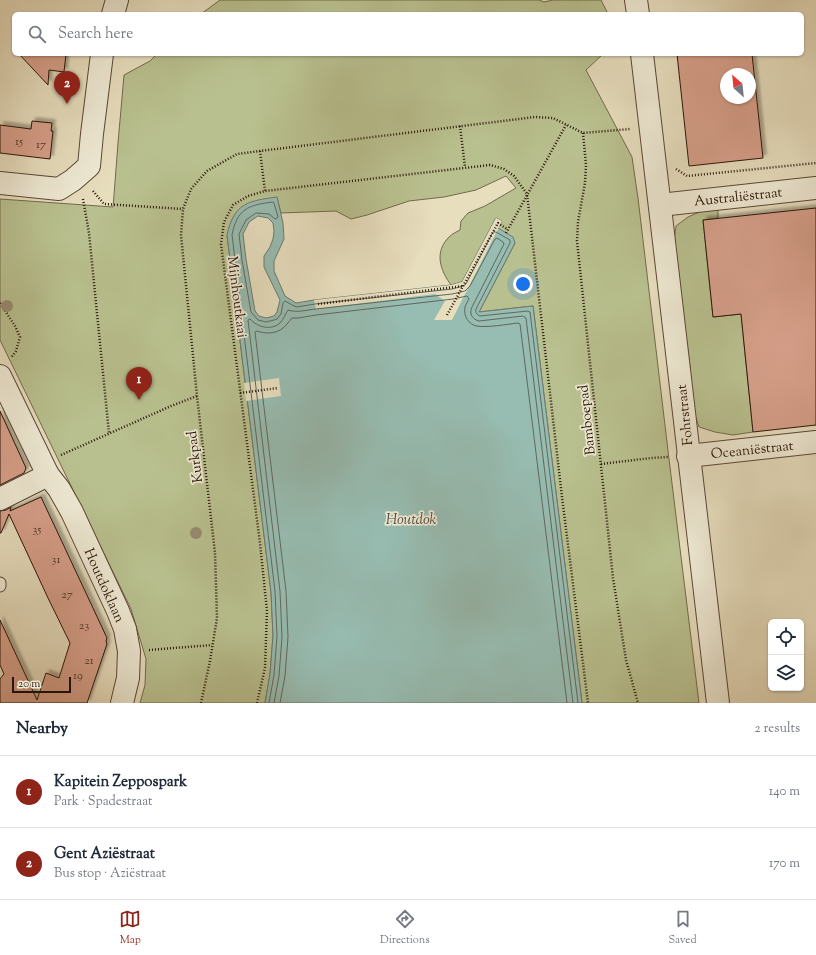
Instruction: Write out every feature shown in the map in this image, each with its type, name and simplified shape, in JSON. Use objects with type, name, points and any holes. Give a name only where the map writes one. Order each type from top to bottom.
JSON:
[{"type":"street","points":[[113,12],[116,0]]},
{"type":"street","points":[[636,0],[638,12]]},
{"type":"street","points":[[0,183],[59,189],[80,175],[89,166],[102,56]]},
{"type":"street","name":"Fohrstraat","points":[[642,56],[718,703]]},
{"type":"street","name":"Australiëstraat","points":[[660,205],[816,188]]},
{"type":"street","name":"Houtdoklaan","points":[[0,376],[5,399],[45,469],[59,489],[72,512],[125,629],[129,651],[128,678],[122,703]]},
{"type":"street","name":"Oceaniëstraat","points":[[688,456],[816,442]]},
{"type":"street","points":[[0,499],[45,469]]},
{"type":"path","name":"Kurkpad","points":[[201,703],[217,618],[215,553],[181,236],[183,208],[191,188],[207,171],[236,154],[535,117],[553,118],[583,134]]},
{"type":"path","points":[[506,233],[566,125]]},
{"type":"path","points":[[460,126],[465,168]]},
{"type":"path","points":[[583,134],[650,127]]},
{"type":"path","name":"Bamboepad","points":[[583,134],[586,183],[578,222],[577,242],[613,578],[626,660],[638,703]]},
{"type":"path","points":[[260,151],[265,191]]},
{"type":"path","points":[[671,165],[687,176],[816,163]]},
{"type":"path","name":"Mijnhoutkaai","points":[[257,703],[264,668],[267,611],[260,543],[221,244],[224,222],[233,205],[248,196],[265,191],[490,165],[504,169],[514,176],[527,194]]},
{"type":"path","points":[[80,175],[104,204],[183,208]]},
{"type":"path","points":[[80,175],[89,233],[109,433]]},
{"type":"path","points":[[527,194],[562,497],[588,703]]},
{"type":"path","points":[[447,316],[498,223],[508,229]]},
{"type":"path","points":[[318,304],[463,286]]},
{"type":"path","points":[[0,303],[15,326],[20,337],[16,351],[11,358]]},
{"type":"path","points":[[240,393],[278,388]]},
{"type":"path","points":[[45,469],[109,433],[197,396]]},
{"type":"path","points":[[601,464],[651,458],[688,456]]},
{"type":"path","points":[[129,651],[212,645]]},
{"type":"green space","points":[[220,0],[539,0],[544,2],[553,0],[601,0],[607,12],[204,12]]},
{"type":"green space","points":[[155,56],[601,56],[586,70],[632,157],[699,703],[582,703],[533,306],[479,312],[515,243],[498,228],[496,218],[462,282],[451,285],[444,273],[440,261],[441,249],[444,243],[450,236],[460,230],[461,221],[468,213],[485,206],[516,188],[506,176],[476,190],[444,197],[409,201],[351,219],[336,211],[281,213],[277,198],[227,235],[271,592],[273,636],[270,674],[265,703],[140,703],[145,685],[146,659],[131,609],[0,340],[0,199],[113,207],[124,75],[150,61]]},
{"type":"green space","points":[[704,210],[718,210],[718,218],[703,220],[713,317],[741,314],[753,432],[733,435],[715,432],[699,427],[693,409],[690,366],[674,241],[676,226],[688,217]]},
{"type":"water","name":"Houtdok","points":[[277,197],[283,223],[284,239],[274,261],[274,271],[285,296],[296,303],[451,285],[462,282],[496,218],[502,221],[498,228],[513,237],[515,243],[479,312],[533,306],[582,703],[265,703],[270,674],[273,636],[271,592],[227,235],[230,224],[238,210],[250,202]],"holes":[[[258,216],[268,218],[273,223],[274,231],[270,247],[264,256],[264,267],[280,300],[277,312],[274,316],[266,318],[259,316],[255,311],[243,234],[249,222]]]},
{"type":"pier","points":[[496,218],[502,221],[452,320],[434,320],[445,301],[435,294],[316,309],[314,300],[451,285],[462,282]]},
{"type":"pier","points":[[279,378],[281,396],[246,401],[244,383]]},
{"type":"building","points":[[21,56],[66,56],[64,72],[49,70],[48,85]]},
{"type":"building","points":[[677,56],[752,56],[753,68],[720,68],[720,104],[756,104],[756,92],[763,158],[689,166]]},
{"type":"building","points":[[32,121],[52,123],[51,131],[53,131],[50,159],[0,153],[0,125],[31,129]]},
{"type":"building","points":[[816,208],[816,425],[753,432],[741,314],[713,317],[703,220]]},
{"type":"building","points":[[0,411],[26,468],[24,473],[0,485]]},
{"type":"building","points":[[41,497],[107,638],[107,644],[87,703],[0,703],[0,679],[4,674],[0,665],[0,620],[37,700],[46,673],[59,678],[70,643],[9,514],[0,533],[0,511],[11,507],[10,511]]},
{"type":"place","name":"Gent Aziëstraat","points":[[67,104]]},
{"type":"place","name":"Kapitein Zeppospark","points":[[139,400]]}]
